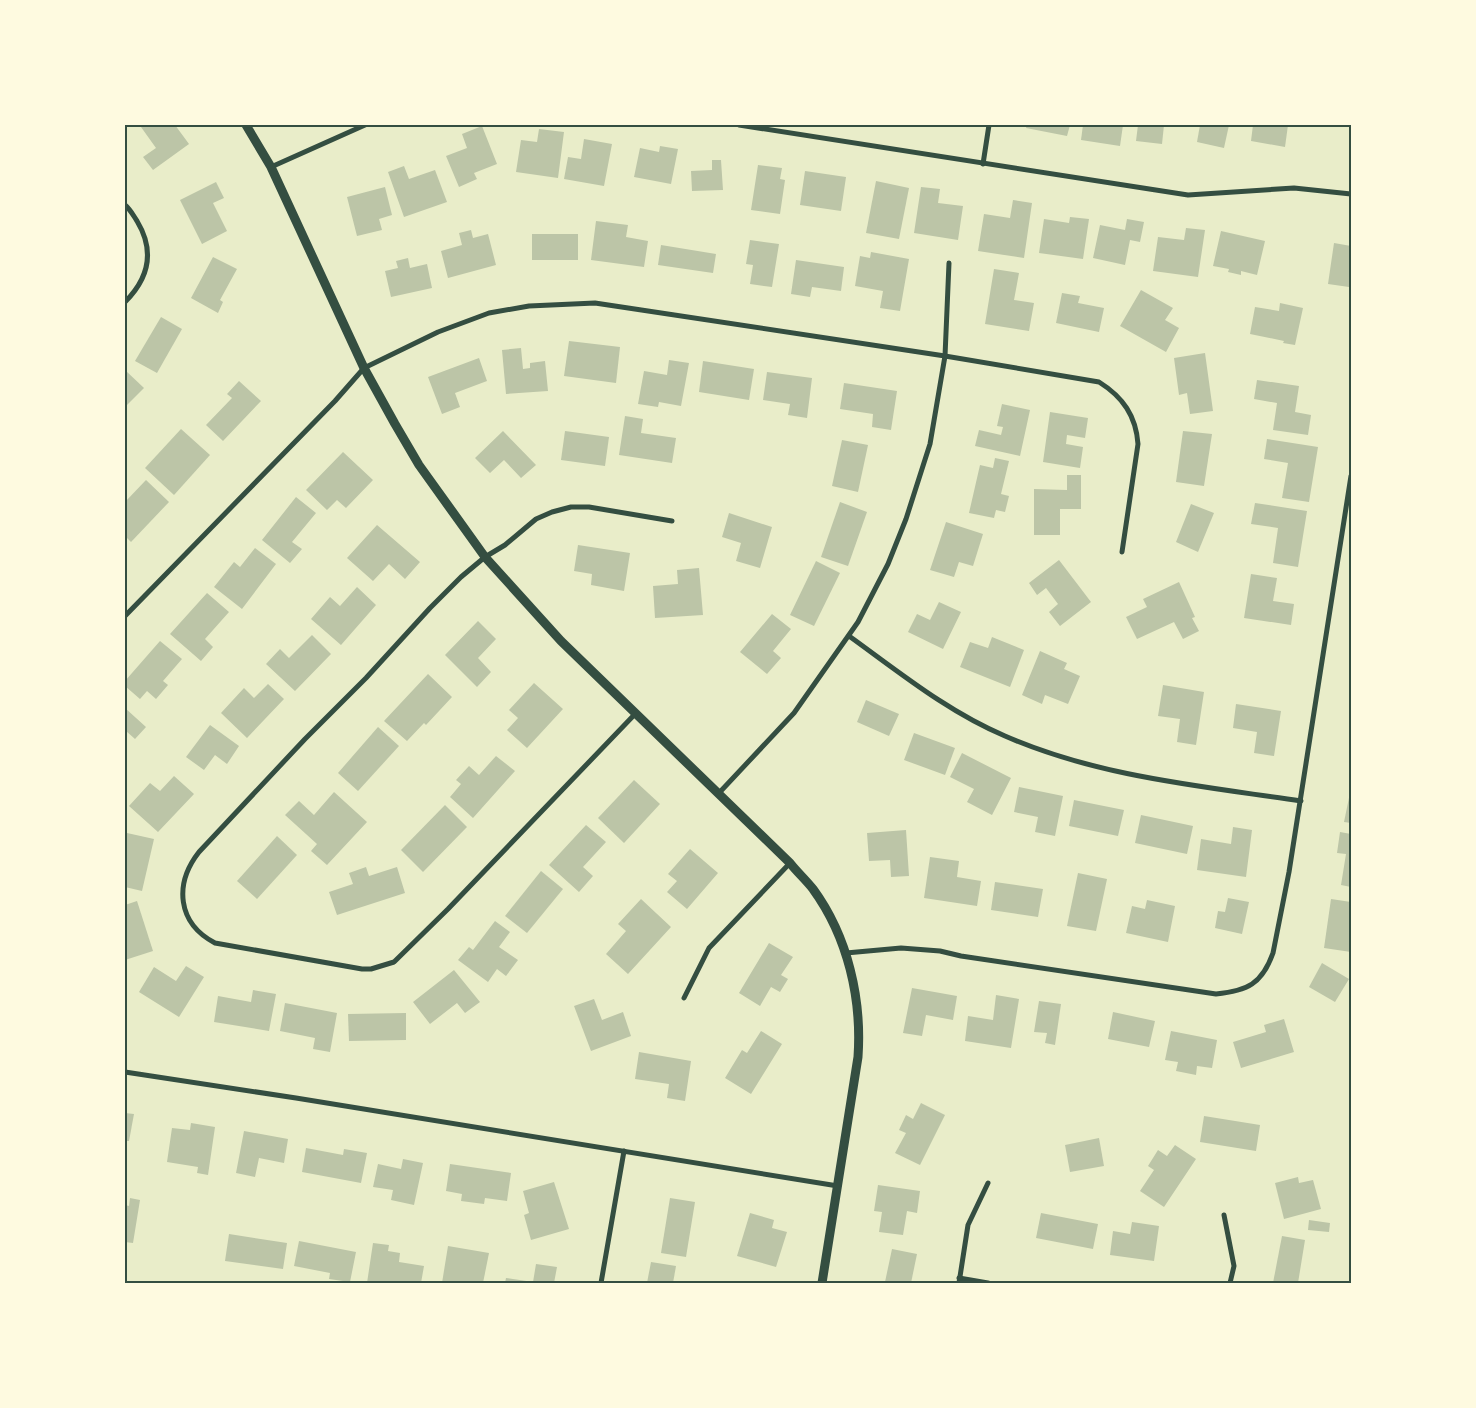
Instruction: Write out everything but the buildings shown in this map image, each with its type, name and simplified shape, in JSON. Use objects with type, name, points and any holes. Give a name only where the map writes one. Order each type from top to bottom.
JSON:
[{"type":"street","points":[[246,125],[271,167],[364,368],[419,464],[485,557],[561,641],[790,863],[813,889],[833,921],[846,953],[857,1009],[859,1033],[858,1057],[822,1283]]},
{"type":"street","points":[[271,167],[365,125]]},
{"type":"street","points":[[739,125],[1188,195],[1294,188],[1351,194]]},
{"type":"street","points":[[983,164],[989,125]]},
{"type":"street","points":[[125,205],[144,232],[148,251],[146,269],[141,282],[125,302]]},
{"type":"street","points":[[719,793],[794,713],[849,636],[873,594],[906,519],[930,444],[945,356],[949,264]]},
{"type":"street","points":[[125,616],[336,401],[364,368],[438,332],[489,313],[529,306],[594,303],[945,356],[1099,382],[1111,389],[1128,409],[1137,434],[1138,444],[1122,552]]},
{"type":"street","points":[[846,953],[902,948],[940,951],[961,956],[1216,994],[1238,992],[1262,975],[1269,965],[1273,953],[1289,872],[1351,476]]},
{"type":"street","points":[[636,713],[448,909],[394,962],[381,966],[362,968],[215,943],[193,927],[186,912],[182,900],[183,886],[191,862],[199,852],[305,739],[366,678],[430,608],[461,577],[485,557],[505,545],[536,519],[570,507],[589,507],[672,521]]},
{"type":"street","points":[[849,636],[960,714],[1005,736],[1050,754],[1138,777],[1301,801]]},
{"type":"street","points":[[684,998],[709,948],[790,863]]},
{"type":"street","points":[[125,1072],[838,1186]]},
{"type":"street","points":[[601,1283],[624,1151]]},
{"type":"street","points":[[988,1183],[968,1225],[959,1281],[988,1283]]},
{"type":"street","points":[[1224,1215],[1234,1266],[1230,1283]]}]
